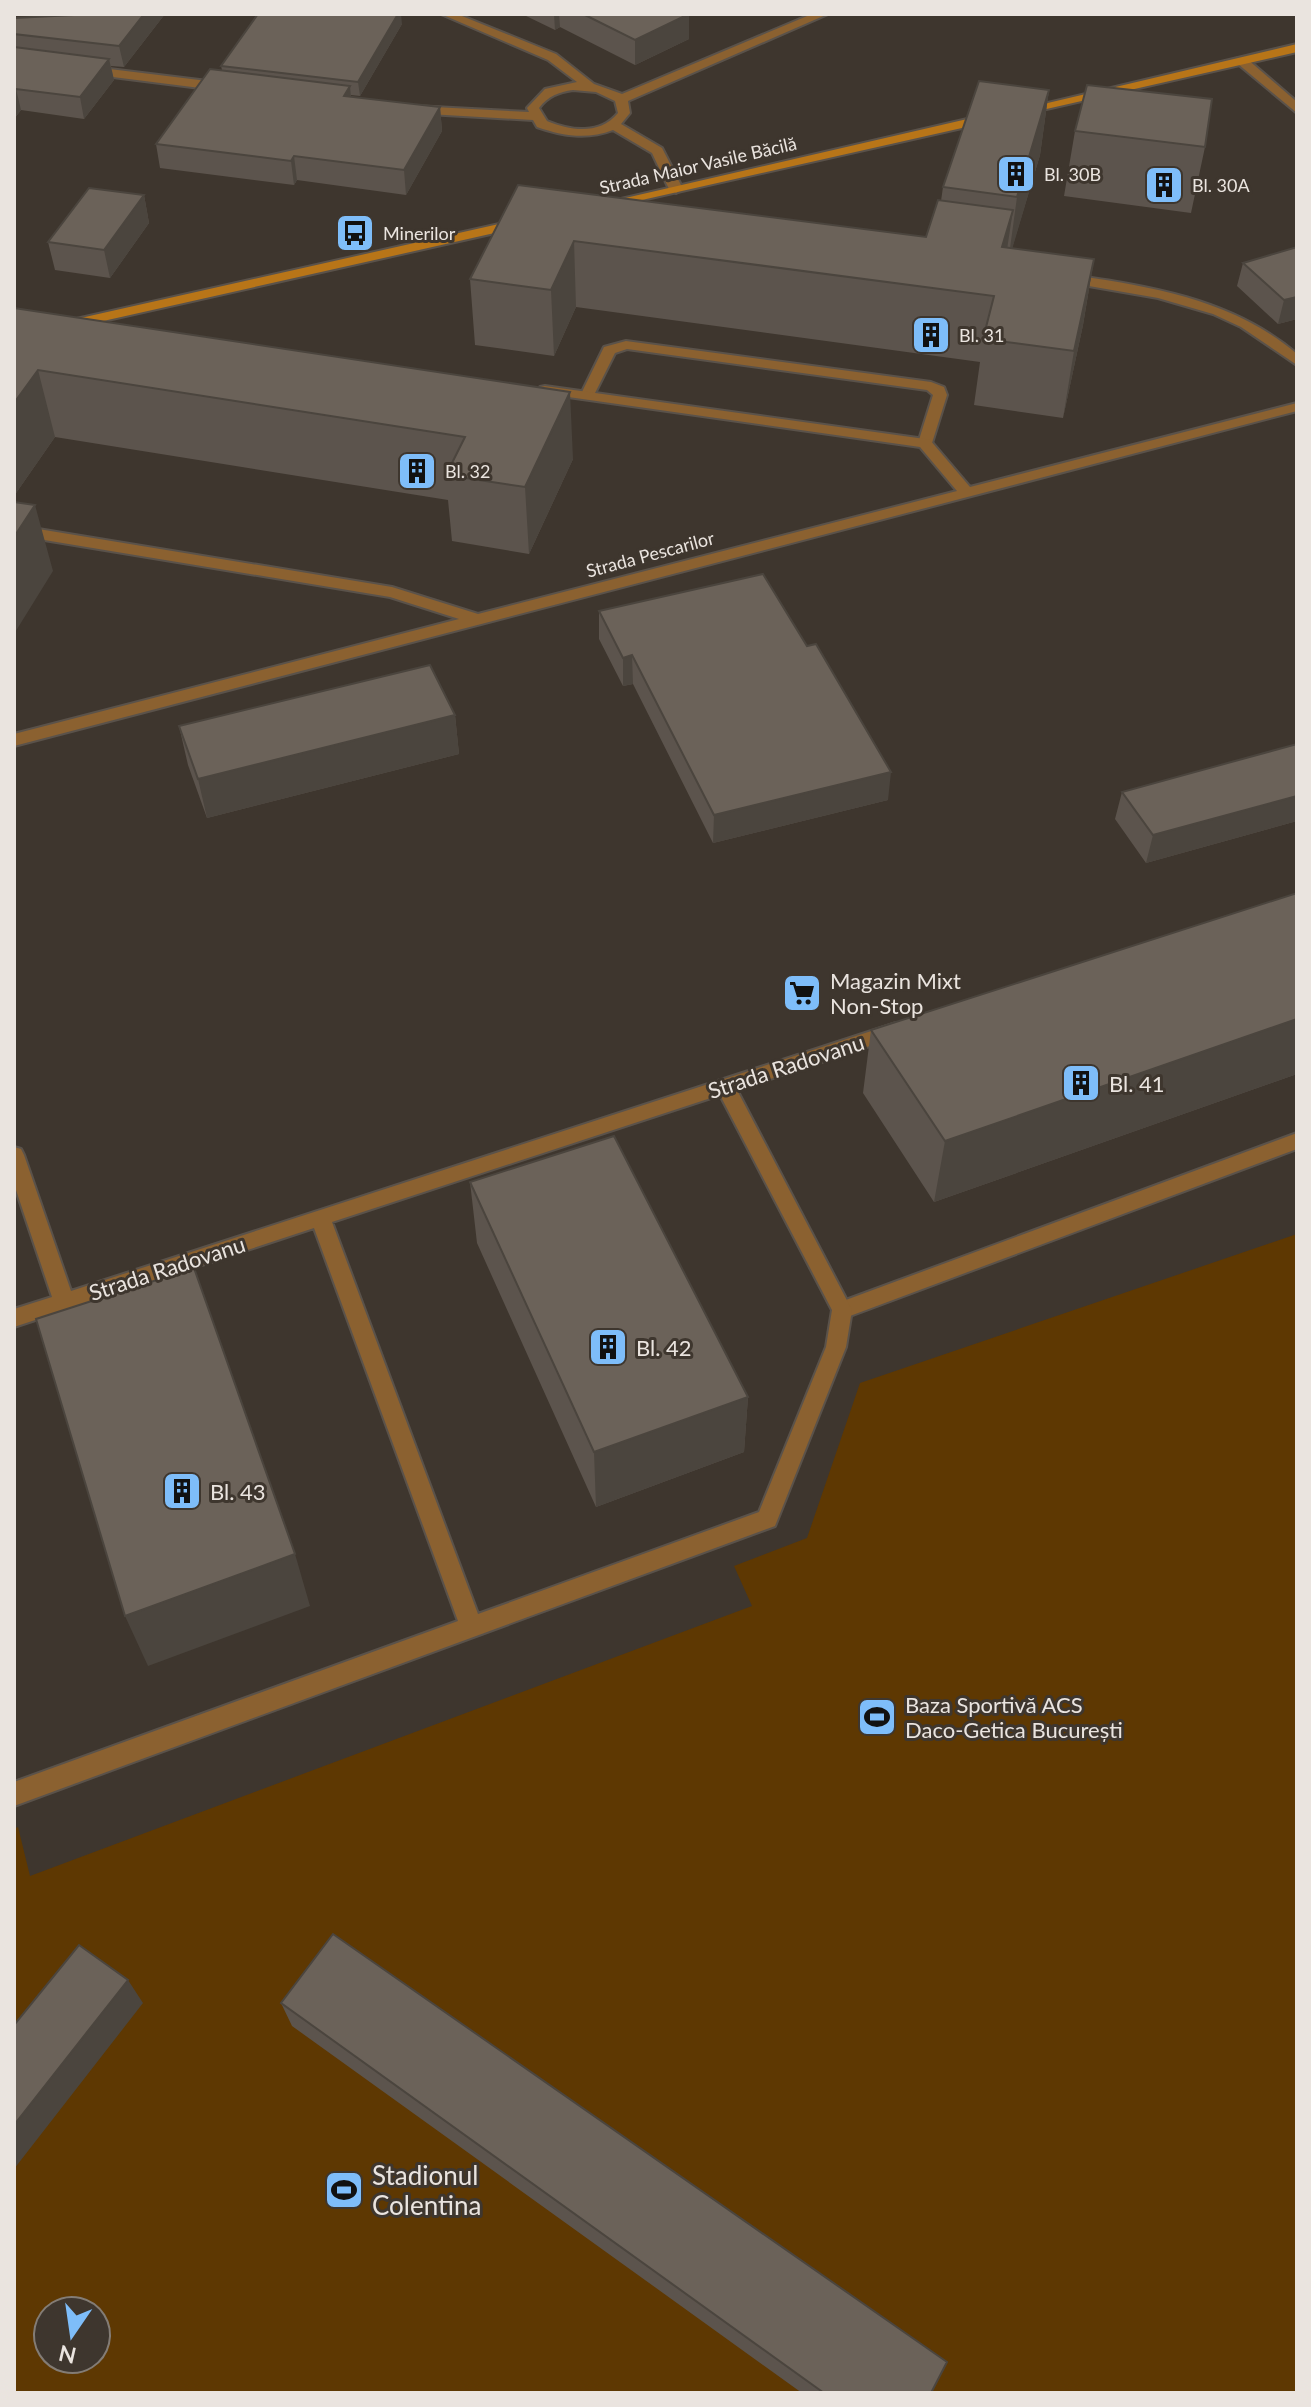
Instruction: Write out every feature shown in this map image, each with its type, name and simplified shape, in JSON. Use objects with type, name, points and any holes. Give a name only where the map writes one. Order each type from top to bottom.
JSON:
[{"type":"street","points":[[447,14],[552,57],[589,86]]},
{"type":"street","points":[[621,99],[822,14]]},
{"type":"street","name":"Strada Maior Vasile Băcilă","points":[[592,210],[1297,48]]},
{"type":"street","points":[[1242,61],[1297,109]]},
{"type":"street","points":[[75,69],[244,89]]},
{"type":"street","points":[[589,86],[621,99],[624,113],[613,125],[600,130],[569,132],[542,124],[533,108],[545,94],[558,88],[589,86]]},
{"type":"street","points":[[397,108],[535,116]]},
{"type":"street","points":[[613,125],[657,151],[666,163],[676,189]]},
{"type":"street","points":[[592,210],[619,216]]},
{"type":"street","points":[[14,337],[531,221]]},
{"type":"street","points":[[1054,276],[1146,289],[1206,306],[1254,327],[1297,361]]},
{"type":"street","points":[[78,323],[121,329]]},
{"type":"street","points":[[587,396],[609,350],[626,345],[931,386],[939,390],[940,395],[925,443]]},
{"type":"street","points":[[525,387],[925,443],[966,492]]},
{"type":"street","name":"Strada Pescarilor","points":[[14,740],[1297,407]]},
{"type":"street","points":[[14,530],[392,592],[479,620]]},
{"type":"street","name":"Strada Radovanu","points":[[14,1318],[921,1022]]},
{"type":"street","points":[[14,1794],[767,1519],[836,1347],[842,1310],[725,1086]]},
{"type":"street","points":[[842,1310],[1297,1141]]},
{"type":"street","points":[[14,1155],[64,1302]]},
{"type":"street","points":[[320,1218],[472,1627]]},
{"type":"shaded area","name":"Baza Sportivă ACS Daco-Getica București","points":[[1297,1234],[1297,2393],[14,2393],[14,1829],[18,1827],[30,1876],[752,1606],[734,1566],[807,1538],[860,1383]]},
{"type":"building","points":[[144,14],[119,46],[14,34],[14,18]]},
{"type":"building","points":[[258,14],[398,14],[358,82],[221,66]]},
{"type":"building","points":[[583,14],[689,14],[635,40]]},
{"type":"building","points":[[14,47],[109,59],[80,97],[14,91]]},
{"type":"building","points":[[210,69],[350,86],[344,96],[440,107],[404,170],[294,156],[291,161],[156,144]]},
{"type":"building","points":[[979,81],[1049,90],[1017,197],[943,187]]},
{"type":"building","points":[[1087,85],[1212,99],[1205,147],[1075,131]]},
{"type":"building","points":[[518,185],[926,237],[938,200],[1013,210],[1002,247],[1094,259],[1074,351],[983,339],[994,296],[574,241],[551,290],[470,279]]},
{"type":"building","points":[[89,188],[144,195],[104,250],[48,242]]},
{"type":"building","points":[[1297,247],[1297,297],[1284,300],[1243,263]]},
{"type":"building","points":[[14,308],[570,392],[525,487],[446,475],[465,437],[38,370],[14,403]]},
{"type":"building","points":[[14,502],[35,505],[14,537]]},
{"type":"building","points":[[763,574],[807,646],[816,644],[891,772],[714,815],[632,655],[623,658],[599,611]]},
{"type":"building","points":[[430,665],[455,715],[198,779],[179,726]]},
{"type":"building","points":[[1297,744],[1297,796],[1153,835],[1122,792]]},
{"type":"building","points":[[1297,893],[1297,1019],[945,1141],[871,1030]]},
{"type":"building","name":"Bl. 42","points":[[614,1136],[748,1397],[594,1452],[470,1182]]},
{"type":"building","name":"Bl. 43","points":[[194,1268],[295,1554],[125,1616],[36,1319]]},
{"type":"building","points":[[333,1934],[947,2362],[931,2393],[824,2393],[281,2003]]},
{"type":"building","points":[[79,1945],[128,1980],[14,2125],[14,2025]]},
{"type":"place","name":"Bl. 30B","points":[[1016,174]]},
{"type":"place","name":"Bl. 30A","points":[[1164,185]]},
{"type":"place","name":"Minerilor","points":[[355,233]]},
{"type":"place","name":"Bl. 31","points":[[931,335]]},
{"type":"place","name":"Bl. 32","points":[[417,471]]},
{"type":"place","name":"Magazin Mixt Non-Stop","points":[[802,993]]},
{"type":"place","name":"Bl. 41","points":[[1081,1083]]},
{"type":"place","name":"Bl. 42","points":[[608,1347]]},
{"type":"place","name":"Bl. 43","points":[[182,1491]]},
{"type":"place","name":"Baza Sportivă ACS Daco-Getica București","points":[[877,1717]]},
{"type":"place","name":"Stadionul Colentina","points":[[344,2190]]}]
